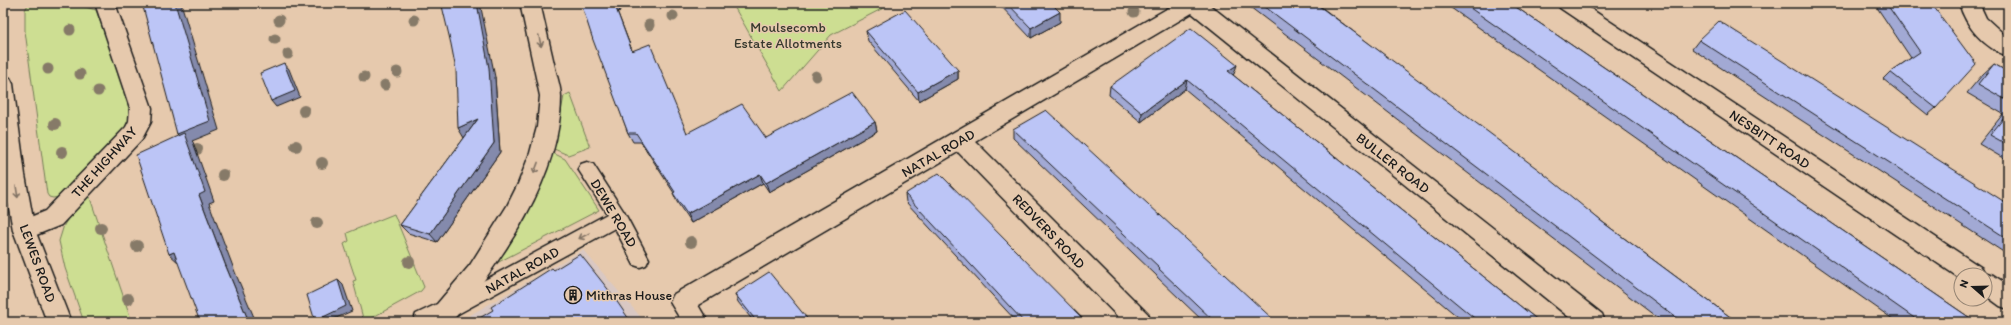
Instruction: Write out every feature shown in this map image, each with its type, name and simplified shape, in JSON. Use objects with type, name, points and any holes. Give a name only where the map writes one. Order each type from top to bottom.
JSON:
[{"type":"street","name":"THE HIGHWAY","points":[[24,230],[53,218],[96,174],[134,132],[140,122],[141,108],[105,3]]},
{"type":"street","points":[[435,317],[478,272],[511,219],[529,185],[541,153],[548,127],[551,96],[537,26],[530,3]]},
{"type":"street","name":"NATAL ROAD","points":[[696,322],[682,302],[1193,3]]},
{"type":"street","name":"BULLER ROAD","points":[[1193,3],[1593,322]]},
{"type":"street","name":"NESBITT ROAD","points":[[1567,3],[1962,267]]},
{"type":"street","points":[[1970,3],[1972,13],[1980,25],[2008,48]]},
{"type":"street","name":"LEWES ROAD","points":[[3,84],[14,176],[24,230],[59,322]]},
{"type":"street","name":"REDVERS ROAD","points":[[960,140],[1139,322]]},
{"type":"street","points":[[1993,288],[2008,298]]},
{"type":"lane","name":"DEWE ROAD","points":[[586,169],[618,217],[640,259]]},
{"type":"lane","name":"NATAL ROAD","points":[[435,317],[618,217]]},
{"type":"shaded area","points":[[583,250],[645,322],[458,322]]},
{"type":"green space","points":[[29,3],[71,3],[96,10],[133,109],[131,122],[60,197],[53,198],[49,197],[47,194],[25,31],[25,10]]},
{"type":"green space","name":"Moulsecomb Estate Allotments","points":[[732,3],[893,3],[831,35],[782,91]]},
{"type":"green space","points":[[570,93],[590,147],[568,155],[554,149],[564,96]]},
{"type":"green space","points":[[551,152],[565,159],[599,210],[491,266]]},
{"type":"green space","points":[[89,195],[132,322],[84,322],[65,268],[59,241],[64,225],[69,217]]},
{"type":"green space","points":[[394,214],[424,287],[421,291],[364,322],[353,281],[356,280],[344,244],[349,241],[347,233]]},
{"type":"building","points":[[142,3],[175,3],[210,121],[177,134]]},
{"type":"building","points":[[441,3],[477,3],[489,68],[494,143],[430,234],[400,225],[478,119],[458,128],[456,70]]},
{"type":"building","points":[[581,3],[614,3],[632,51],[650,44],[687,133],[742,104],[766,138],[852,92],[875,122],[766,183],[760,174],[687,214],[673,193],[675,192],[636,133],[628,133],[593,40]]},
{"type":"building","points":[[1007,3],[1051,3],[1060,12],[1031,28]]},
{"type":"building","points":[[1260,3],[1315,3],[1539,170],[1601,221],[1737,322],[1682,322]]},
{"type":"building","points":[[1463,3],[1510,3],[1976,322],[1920,322]]},
{"type":"building","points":[[1886,3],[1931,3],[1976,64],[1936,108],[1890,72],[1920,52]]},
{"type":"building","points":[[905,10],[958,70],[918,92],[866,31]]},
{"type":"building","points":[[1719,21],[2008,204],[2008,239],[1699,40]]},
{"type":"building","points":[[1191,28],[1237,65],[1228,71],[1540,322],[1479,322],[1187,80],[1142,113],[1110,86]]},
{"type":"building","points":[[284,63],[295,91],[271,101],[260,73]]},
{"type":"building","points":[[1994,64],[2008,72],[2008,101],[1978,84]]},
{"type":"building","points":[[1046,110],[1276,322],[1215,322],[1013,129]]},
{"type":"building","points":[[2008,113],[2008,145],[1990,135]]},
{"type":"building","points":[[184,133],[205,192],[199,195],[249,322],[200,322],[174,252],[169,254],[136,155]]},
{"type":"building","points":[[939,173],[1086,322],[1024,322],[905,194]]},
{"type":"building","name":"Mithras House","points":[[580,254],[611,293],[631,322],[473,322],[493,310],[491,307],[552,268],[554,270]]},
{"type":"building","points":[[769,272],[810,322],[757,322],[735,294]]},
{"type":"building","points":[[338,280],[346,306],[315,321],[307,295]]},
{"type":"place","name":"Mithras House","points":[[573,295]]}]
